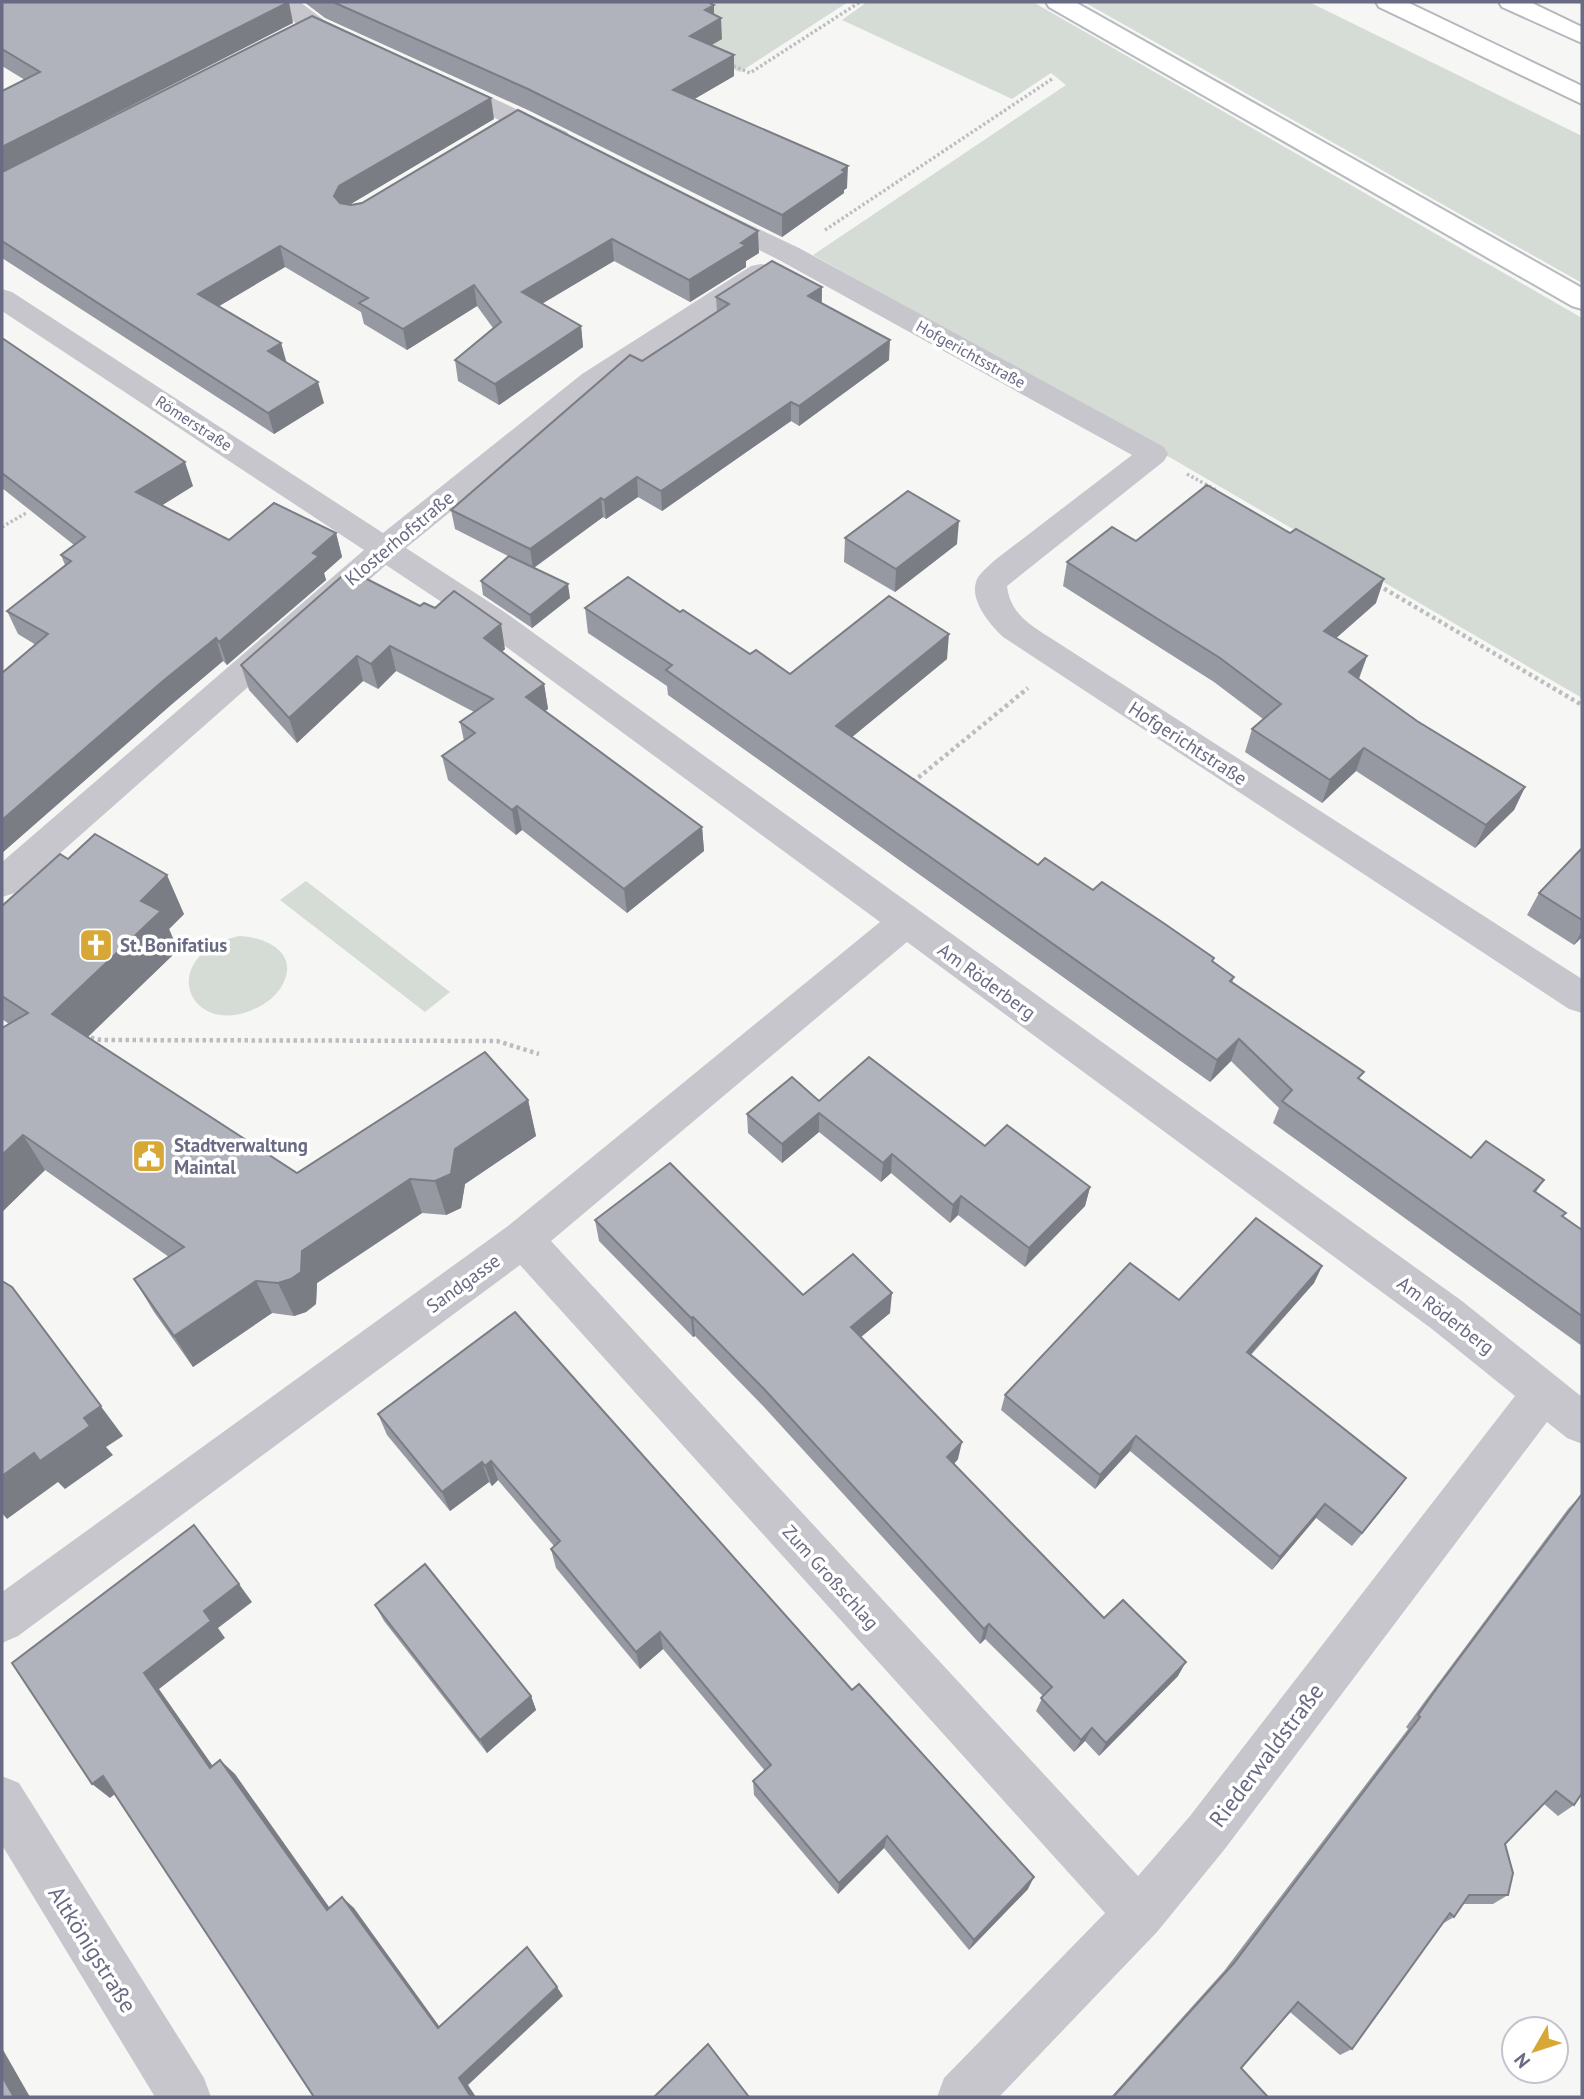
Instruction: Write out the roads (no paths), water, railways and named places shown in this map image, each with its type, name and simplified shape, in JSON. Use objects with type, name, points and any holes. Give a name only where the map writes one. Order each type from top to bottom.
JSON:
[{"type":"main road","points":[[1058,2],[1582,300]]},
{"type":"main road","points":[[1388,2],[1582,96]]},
{"type":"main road","points":[[1511,2],[1582,36]]},
{"type":"street","points":[[285,2],[314,25],[375,52]]},
{"type":"street","points":[[290,37],[314,25]]},
{"type":"street","points":[[423,74],[581,149]]},
{"type":"street","points":[[496,132],[520,118]]},
{"type":"street","name":"Hofgerichtsstraße","points":[[691,205],[789,254],[1153,454]]},
{"type":"street","name":"Klosterhofstraße","points":[[2,883],[386,549],[542,419],[593,381],[789,254]]},
{"type":"street","name":"Römerstraße","points":[[2,298],[386,549]]},
{"type":"street","name":"Hofgerichtstraße","points":[[1153,454],[1006,568],[991,583],[991,597],[997,612],[1011,627],[1061,661],[1582,998]]},
{"type":"street","name":"Am Röderberg","points":[[386,549],[502,626],[1447,1315],[1582,1424]]},
{"type":"street","name":"Sandgasse","points":[[2,1620],[523,1239],[905,922]]},
{"type":"street","name":"Zum Großschlag","points":[[523,1239],[1139,1914]]},
{"type":"street","name":"Riederwaldstraße","points":[[963,2097],[1139,1914],[1207,1833],[1544,1392]]},
{"type":"street","name":"Altkönigstraße","points":[[2,1800],[185,2097]]},
{"type":"place","name":"St. Bonifatius","points":[[96,945]]},
{"type":"place","name":"Stadtverwaltung Maintal","points":[[149,1156]]}]
